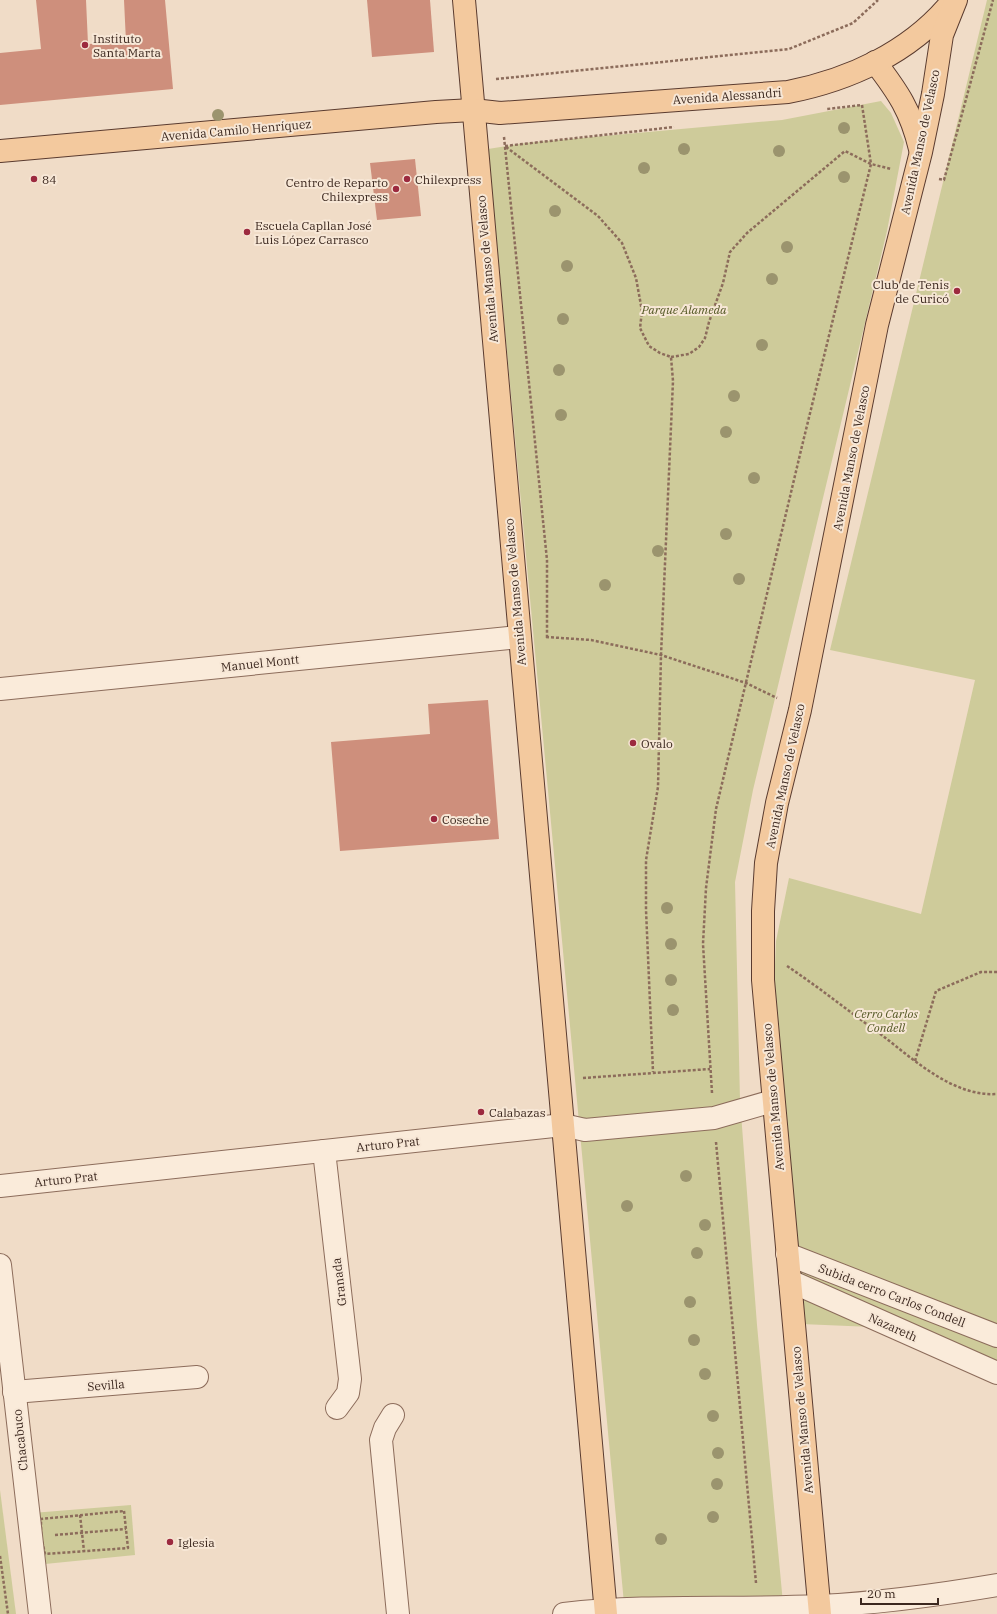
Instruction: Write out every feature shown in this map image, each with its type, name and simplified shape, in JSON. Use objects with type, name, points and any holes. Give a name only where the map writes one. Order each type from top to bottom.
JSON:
[{"type":"main road","name":"Avenida Manso de Velasco","points":[[464,0],[606,1612]]},
{"type":"main road","name":"Avenida Alessandri","points":[[473,110],[500,113],[788,92],[830,82],[875,62],[920,34],[941,15],[953,0]]},
{"type":"main road","name":"Avenida Manso de Velasco","points":[[820,1610],[763,980],[762,949],[766,863],[777,803],[800,710],[877,325],[933,94],[942,35],[956,0]]},
{"type":"main road","points":[[875,62],[894,86],[907,108],[916,130],[920,152]]},
{"type":"main road","name":"Avenida Camilo Henríquez","points":[[0,151],[473,110]]},
{"type":"street","name":"Manuel Montt","points":[[0,689],[519,637]]},
{"type":"street","name":"Arturo Prat","points":[[0,1186],[563,1125],[585,1130],[714,1118],[774,1101]]},
{"type":"street","name":"Granada","points":[[324,1151],[350,1379],[348,1393],[337,1408]]},
{"type":"street","name":"Subida cerro Carlos Condell","points":[[787,1254],[997,1336]]},
{"type":"street","name":"Chacabuco","points":[[0,1266],[40,1614]]},
{"type":"street","name":"Nazareth","points":[[790,1281],[997,1373]]},
{"type":"street","name":"Sevilla","points":[[14,1392],[197,1377]]},
{"type":"street","points":[[394,1415],[385,1428],[381,1440],[398,1614]]},
{"type":"street","points":[[564,1614],[759,1607],[820,1610],[997,1585]]},
{"type":"path","points":[[871,164],[845,151],[747,233],[730,252],[723,283],[705,338],[699,347],[689,354],[671,357],[660,354],[649,346],[640,328],[642,310],[636,278],[622,243],[598,216],[505,146],[495,79],[789,49],[853,23],[878,0]]},
{"type":"path","points":[[759,1607],[714,1118],[703,944],[706,888],[716,809],[871,164],[862,105],[822,109]]},
{"type":"path","points":[[505,146],[680,126]]},
{"type":"path","points":[[653,1072],[646,910],[646,860],[658,787],[661,655],[673,380],[671,357]]},
{"type":"path","points":[[519,637],[591,640],[661,655],[746,683],[800,710]]},
{"type":"path","points":[[762,949],[797,972],[934,1075],[962,1088],[997,1094]]},
{"type":"path","points":[[915,1061],[936,991],[981,972],[997,972]]},
{"type":"path","points":[[579,1078],[710,1069]]},
{"type":"path","points":[[124,1511],[126,1529],[128,1548],[44,1554],[41,1536],[41,1519],[124,1511]]},
{"type":"path","points":[[80,1515],[84,1551]]},
{"type":"path","points":[[41,1536],[126,1529]]},
{"type":"path","points":[[0,1556],[8,1614]]},
{"type":"green space","name":"Cerro Carlos Condell","points":[[987,0],[997,0],[997,1381],[872,1327],[801,1324],[796,1217],[773,1013],[776,941],[789,878],[921,914],[975,680],[830,650]]},
{"type":"green space","name":"Parque Alameda","points":[[881,101],[891,113],[904,142],[887,231],[753,790],[735,882],[740,1100],[757,1325],[784,1614],[625,1614],[488,149],[526,143],[782,120]]},
{"type":"green space","points":[[0,1490],[16,1614],[0,1614]]},
{"type":"green space","points":[[131,1505],[135,1555],[25,1566],[20,1514]]},
{"type":"building","name":"Instituto Santa Marta","points":[[36,0],[86,0],[88,44],[126,42],[124,0],[165,0],[173,89],[0,105],[0,53],[41,49]]},
{"type":"building","points":[[367,0],[430,0],[434,52],[372,57]]},
{"type":"building","name":"Centro de Reparto Chilexpress","points":[[415,159],[421,216],[377,220],[370,163]]},
{"type":"building","points":[[488,700],[499,839],[340,851],[331,742],[430,734],[428,704]]},
{"type":"place","name":"Instituto Santa Marta","points":[[85,45]]},
{"type":"place","name":"84","points":[[34,179]]},
{"type":"place","name":"Chilexpress","points":[[407,179]]},
{"type":"place","name":"Centro de Reparto Chilexpress","points":[[396,189]]},
{"type":"place","name":"Escuela Capllan José Luis López Carrasco","points":[[247,232]]},
{"type":"place","name":"Club de Tenis de Curicó","points":[[957,291]]},
{"type":"place","name":"Ovalo","points":[[633,743]]},
{"type":"place","name":"Coseche","points":[[434,819]]},
{"type":"place","name":"Calabazas","points":[[481,1112]]},
{"type":"place","name":"Iglesia","points":[[170,1542]]}]
